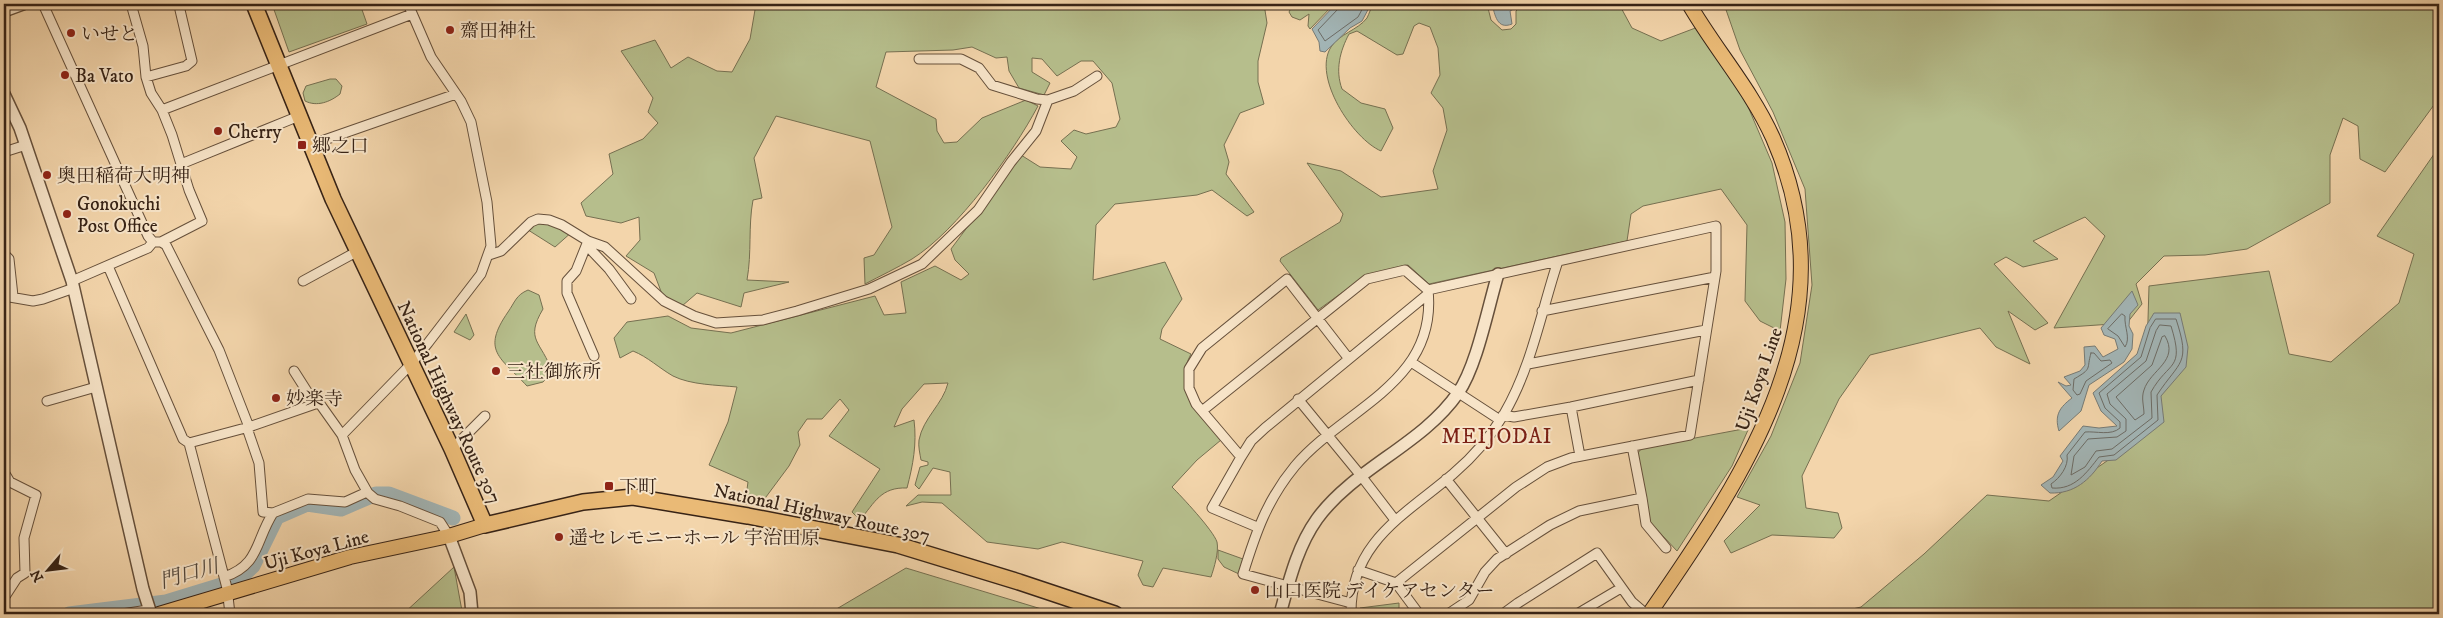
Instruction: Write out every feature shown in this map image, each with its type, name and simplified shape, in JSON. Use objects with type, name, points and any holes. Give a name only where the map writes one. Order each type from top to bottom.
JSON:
[{"type":"highway","name":"National Highway Route 307","points":[[254,4],[310,144],[358,251],[452,449],[485,525],[583,502],[633,497],[748,516],[898,545],[1115,614]]},
{"type":"main road","name":"Uji Koya Line","points":[[1648,614],[1710,525],[1762,433],[1792,347],[1799,304],[1800,256],[1796,220],[1791,192],[1780,156],[1750,96],[1689,4]]},
{"type":"main road","name":"Uji Koya Line","points":[[153,613],[226,584],[449,536],[485,525]]},
{"type":"street","points":[[4,11],[23,4]]},
{"type":"street","points":[[43,4],[148,236],[166,245],[219,350],[259,463],[263,512],[272,513],[308,499],[346,502],[370,495],[440,522],[449,536],[470,592],[472,614]]},
{"type":"street","points":[[4,254],[9,259],[8,296],[33,301],[43,299],[73,285],[202,221],[162,110],[151,93],[146,77],[143,46],[131,4]]},
{"type":"street","points":[[342,435],[411,364],[481,274],[491,246],[486,202],[471,122],[456,94],[432,57],[408,4]]},
{"type":"street","points":[[146,77],[186,66],[192,61],[180,10]]},
{"type":"street","points":[[162,110],[412,14]]},
{"type":"street","points":[[919,59],[961,59],[979,68],[992,85],[1037,99],[1048,100],[1074,91],[1097,76]]},
{"type":"street","points":[[4,94],[26,145],[73,285],[145,598],[153,613],[122,614]]},
{"type":"street","points":[[310,144],[456,94]]},
{"type":"street","points":[[489,255],[500,251],[531,222],[538,219],[562,225],[588,241],[605,247],[664,300],[701,318],[716,323],[740,322],[763,320],[797,312],[869,288],[922,264],[978,210],[1011,162],[1036,132],[1048,100]]},
{"type":"street","points":[[181,164],[299,116]]},
{"type":"street","points":[[4,152],[26,145]]},
{"type":"street","points":[[1258,527],[1212,508],[1252,441],[1298,399],[1349,359],[1428,292],[1498,274],[1716,226],[1715,277],[1690,436],[1580,456],[1553,464],[1532,475],[1396,583]]},
{"type":"street","points":[[588,241],[591,250],[609,269],[631,299]]},
{"type":"street","points":[[588,241],[576,271],[567,281],[567,292],[594,356]]},
{"type":"street","points":[[303,281],[358,251]]},
{"type":"street","points":[[1351,614],[1351,603],[1358,570],[1362,559],[1377,537],[1474,454],[1502,418],[1528,364],[1558,261]]},
{"type":"street","points":[[108,266],[183,439],[189,443],[226,584],[230,614]]},
{"type":"street","points":[[1202,411],[1367,279],[1405,270],[1428,292]]},
{"type":"street","points":[[1280,614],[1303,544],[1317,519],[1339,496],[1432,422],[1459,393],[1471,368],[1498,274]]},
{"type":"street","points":[[1542,311],[1715,277]]},
{"type":"street","points":[[1241,457],[1202,411],[1189,388],[1188,378],[1192,361],[1202,348],[1288,279],[1317,320],[1349,359]]},
{"type":"street","points":[[1351,603],[1243,574],[1267,506],[1297,464],[1328,436],[1382,394],[1411,362],[1424,330],[1428,292]]},
{"type":"street","points":[[1528,364],[1538,364],[1706,330]]},
{"type":"street","points":[[1411,362],[1502,418],[1571,407],[1699,380]]},
{"type":"street","points":[[294,371],[315,404]]},
{"type":"street","points":[[47,401],[96,387]]},
{"type":"street","points":[[1298,399],[1395,520]]},
{"type":"street","points":[[189,443],[248,428],[315,404],[320,404],[342,435],[370,495]]},
{"type":"street","points":[[1571,407],[1580,456]]},
{"type":"street","points":[[452,449],[485,416]]},
{"type":"street","points":[[1632,446],[1646,524],[1666,548]]},
{"type":"street","points":[[4,472],[10,482],[36,495],[24,538],[25,573],[17,578],[4,598]]},
{"type":"street","points":[[1446,479],[1506,554]]},
{"type":"street","points":[[1448,614],[1469,600],[1485,572],[1506,554],[1550,525],[1579,511],[1642,498]]},
{"type":"street","points":[[226,584],[236,572],[248,564],[272,513]]},
{"type":"street","points":[[1503,614],[1597,554],[1632,602],[1648,614]]},
{"type":"street","points":[[1358,570],[1396,583],[1419,614]]},
{"type":"street","points":[[1577,614],[1621,588]]},
{"type":"green space","points":[[272,4],[360,4],[367,24],[289,52]]},
{"type":"green space","points":[[756,4],[1264,4],[1267,23],[1258,61],[1258,82],[1264,104],[1240,113],[1224,145],[1229,162],[1226,174],[1254,212],[1247,216],[1212,190],[1197,195],[1115,204],[1096,225],[1093,280],[1165,262],[1182,299],[1162,329],[1160,339],[1191,354],[1186,366],[1185,378],[1187,389],[1198,410],[1221,440],[1197,460],[1172,487],[1204,522],[1217,542],[1217,555],[1211,577],[1163,568],[1153,587],[1143,585],[1138,575],[1143,561],[1062,542],[1038,549],[987,542],[942,503],[922,502],[906,506],[918,495],[951,495],[950,472],[933,468],[919,489],[915,485],[920,467],[928,465],[928,462],[921,460],[919,442],[921,432],[942,398],[948,383],[924,384],[902,409],[894,427],[914,420],[915,429],[914,454],[907,488],[891,490],[879,497],[860,520],[852,512],[880,469],[829,436],[849,410],[840,399],[822,419],[807,419],[798,432],[800,445],[789,466],[763,501],[745,504],[748,482],[709,465],[728,422],[737,387],[704,384],[680,379],[633,351],[620,358],[614,338],[627,322],[668,316],[691,328],[731,333],[875,296],[884,315],[906,313],[901,282],[935,266],[961,280],[969,274],[955,260],[951,249],[1021,155],[1040,167],[1071,169],[1077,157],[1061,141],[1074,130],[1086,134],[1116,127],[1120,119],[1112,83],[1093,61],[1081,61],[1057,76],[1042,59],[1032,58],[1032,72],[1050,83],[1044,95],[1019,88],[1009,71],[1007,57],[996,58],[972,47],[953,50],[886,52],[876,87],[936,119],[937,131],[944,143],[957,142],[982,118],[1026,100],[1038,106],[999,168],[965,211],[947,230],[912,259],[865,284],[864,258],[874,255],[892,227],[870,141],[776,116],[754,158],[762,198],[753,200],[747,280],[789,282],[744,293],[741,307],[697,293],[682,306],[662,294],[654,273],[626,256],[640,240],[639,217],[621,223],[586,216],[581,203],[613,174],[609,154],[643,139],[658,123],[648,112],[653,98],[621,51],[655,40],[671,68],[688,57],[717,71],[732,72],[750,39]]},
{"type":"green space","points":[[1293,4],[1334,4],[1310,29],[1308,26],[1309,14],[1300,20],[1292,17],[1289,12]]},
{"type":"green space","points":[[1373,4],[1487,4],[1491,20],[1502,30],[1511,29],[1516,24],[1516,11],[1523,4],[1619,4],[1632,28],[1661,41],[1698,27],[1746,102],[1772,163],[1785,222],[1786,279],[1780,331],[1760,321],[1745,301],[1747,225],[1721,189],[1643,206],[1631,214],[1627,241],[1429,284],[1408,265],[1365,276],[1318,310],[1280,261],[1281,258],[1340,222],[1343,214],[1307,163],[1341,171],[1381,197],[1438,189],[1433,171],[1447,130],[1443,108],[1431,93],[1440,75],[1438,48],[1430,27],[1419,23],[1414,26],[1403,54],[1397,55],[1357,31],[1349,34],[1343,47],[1339,68],[1342,89],[1361,103],[1385,109],[1393,128],[1381,151],[1359,134],[1348,121],[1338,106],[1331,90],[1327,74],[1327,60],[1331,47],[1367,18]]},
{"type":"green space","points":[[1724,4],[2439,4],[2439,98],[2385,172],[2360,159],[2358,126],[2343,118],[2330,155],[2330,203],[2247,249],[2205,255],[2164,256],[2136,284],[2142,304],[2127,323],[2054,328],[2105,236],[2085,217],[2033,241],[2058,259],[2023,267],[2006,257],[1994,264],[2048,323],[2035,330],[2008,311],[2030,364],[1996,347],[1980,328],[1870,355],[1839,399],[1802,476],[1806,508],[1838,513],[1842,528],[1834,538],[1772,535],[1731,553],[1724,541],[1760,505],[1737,497],[1771,436],[1800,363],[1812,285],[1805,189],[1773,112],[1740,50]]},
{"type":"green space","points":[[336,79],[342,86],[340,94],[319,104],[305,101],[303,93],[306,86]]},
{"type":"green space","points":[[2439,147],[2439,614],[1831,614],[1861,607],[1924,554],[1987,495],[2049,501],[2159,425],[2146,387],[2149,286],[2269,271],[2289,354],[2331,362],[2399,303],[2414,254],[2377,236]]},
{"type":"green space","points":[[538,219],[573,231],[555,247],[525,228]]},
{"type":"green space","points":[[528,290],[539,295],[543,309],[535,328],[535,335],[552,372],[543,382],[527,386],[502,360],[497,353],[495,345],[500,325],[516,299]]},
{"type":"green space","points":[[466,314],[474,335],[470,340],[454,332]]},
{"type":"green space","points":[[1743,429],[1748,430],[1732,466],[1677,551],[1649,521],[1637,454],[1642,448]]},
{"type":"green space","points":[[1218,550],[1243,559],[1239,574],[1224,567],[1218,559]]},
{"type":"green space","points":[[454,567],[462,611],[456,614],[403,614]]},
{"type":"green space","points":[[906,568],[1058,614],[828,614]]},
{"type":"green space","points":[[1399,603],[1399,614],[1361,614],[1360,608]]},
{"type":"water","points":[[1336,4],[1371,4],[1362,21],[1350,28],[1325,52],[1320,51],[1319,42],[1312,29]]},
{"type":"water","points":[[1492,4],[1519,4],[1519,6],[1510,11],[1512,24],[1503,25],[1500,23]]},
{"type":"water","points":[[2132,291],[2138,305],[2130,314],[2129,326],[2133,334],[2132,349],[2124,362],[2089,385],[2081,411],[2059,431],[2057,420],[2059,412],[2072,398],[2058,382],[2066,386],[2071,385],[2064,377],[2080,371],[2085,365],[2084,347],[2095,346],[2103,357],[2118,349],[2115,339],[2104,335],[2101,328]]},
{"type":"water","points":[[2154,313],[2180,313],[2188,347],[2186,367],[2161,396],[2164,422],[2116,460],[2102,461],[2087,480],[2067,491],[2050,493],[2041,485],[2053,477],[2063,461],[2060,456],[2083,426],[2099,428],[2117,426],[2101,411],[2093,393],[2137,354],[2146,326]]},
{"type":"waterway","name":"門口川","points":[[69,614],[166,602],[238,580],[253,566],[277,517],[307,504],[341,509],[376,494],[389,494],[453,518]]},
{"type":"place","name":"齋田神社","points":[[450,30]]},
{"type":"place","name":"いせと","points":[[71,33]]},
{"type":"place","name":"Ba Vato","points":[[65,75]]},
{"type":"place","name":"Cherry","points":[[218,131]]},
{"type":"place","name":"郷之口","points":[[302,145]]},
{"type":"place","name":"奥田稲荷大明神","points":[[47,175]]},
{"type":"place","name":"Gonokuchi Post Office","points":[[67,214]]},
{"type":"place","name":"三社御旅所","points":[[496,371]]},
{"type":"place","name":"妙楽寺","points":[[276,398]]},
{"type":"place","name":"下町","points":[[609,486]]},
{"type":"place","name":"遥セレモニーホール 宇治田原","points":[[559,537]]},
{"type":"place","name":"山口医院 デイケアセンター","points":[[1255,590]]},
{"type":"district","name":"MEIJODAI","points":[[1497,436]]}]
